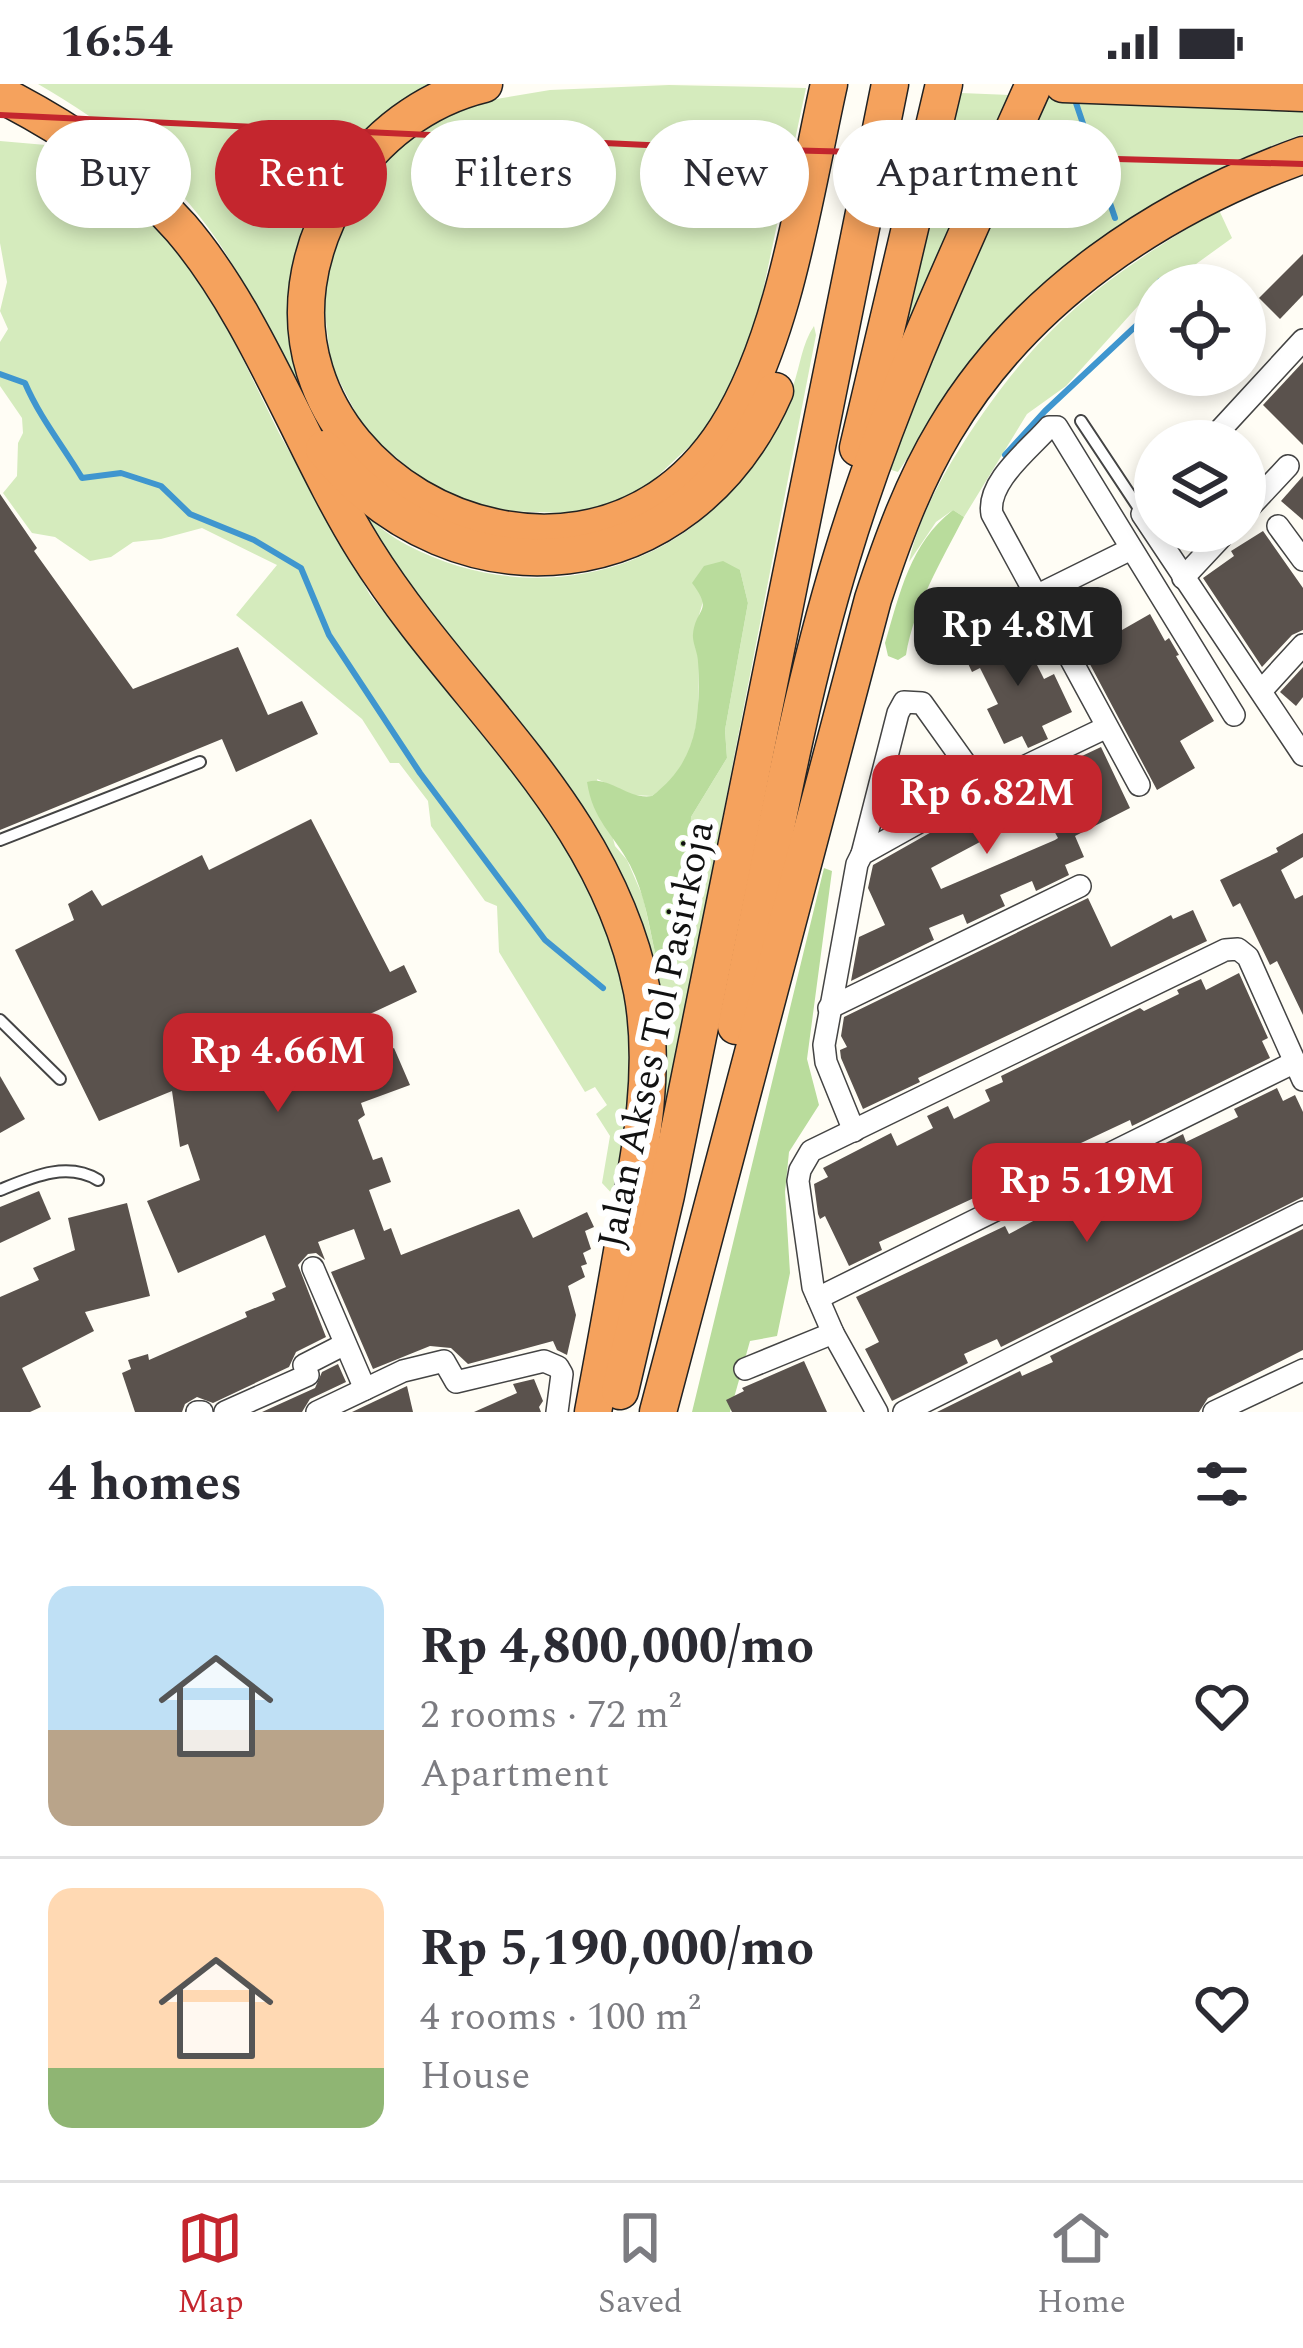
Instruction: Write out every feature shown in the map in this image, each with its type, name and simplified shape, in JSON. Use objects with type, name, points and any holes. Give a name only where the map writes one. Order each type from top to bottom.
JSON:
[{"type":"highway","points":[[484,84],[422,109],[382,140],[348,180],[317,240],[305,305],[306,336],[312,364],[335,416],[374,465],[423,503],[451,516],[512,532],[545,533],[615,519],[677,484],[724,435],[743,402],[768,336],[831,129],[877,89]]},
{"type":"highway","points":[[261,357],[328,454],[370,496],[418,530],[476,550],[530,559],[595,552],[659,527],[733,464],[766,412],[791,344],[831,129],[829,84]]},
{"type":"highway","points":[[809,683],[868,477],[932,311],[1034,84]]},
{"type":"highway","points":[[1063,84],[1303,93]]},
{"type":"highway","name":"Jalan Akses Tol Pasirkoja","points":[[615,1412],[670,1172],[770,673],[877,89]]},
{"type":"highway","points":[[0,94],[80,139],[133,179],[214,275],[364,549],[410,616],[573,822],[602,871],[627,935],[647,1025],[646,1096],[637,1172],[593,1412]]},
{"type":"highway","points":[[809,683],[861,436],[942,94]]},
{"type":"highway","points":[[656,1412],[873,599],[923,470],[969,392],[1003,351],[1086,272],[1173,212],[1303,154]]},
{"type":"highway","name":"Jalan Akses Tol Pasirkoja","points":[[656,1412],[809,683]]},
{"type":"street","points":[[1229,420],[1303,340]]},
{"type":"street","points":[[1139,785],[996,526],[990,505],[997,486],[1049,427],[1057,427],[1234,715]]},
{"type":"street","points":[[1266,490],[1288,466]]},
{"type":"street","points":[[1278,526],[1303,560]]},
{"type":"street","points":[[1036,596],[1131,549]]},
{"type":"street","points":[[1171,552],[1183,578],[1303,755]]},
{"type":"street","points":[[1183,578],[1207,552]]},
{"type":"street","points":[[1261,691],[1303,645]]},
{"type":"street","points":[[854,1131],[826,1062],[829,1008],[862,854],[904,702],[922,703],[982,787]]},
{"type":"street","points":[[862,854],[982,787],[1105,728]]},
{"type":"street","points":[[829,1008],[1080,886]]},
{"type":"street","points":[[818,1298],[1299,1071],[1248,957],[1238,949],[1225,950],[811,1151],[800,1170],[808,1267],[818,1298],[833,1333],[877,1412]]},
{"type":"street","points":[[904,1412],[1303,1212]]},
{"type":"street","points":[[313,1268],[364,1389]]},
{"type":"street","points":[[745,1369],[833,1333]]},
{"type":"street","points":[[225,1412],[251,1407],[308,1375],[304,1365],[345,1343]]},
{"type":"street","points":[[317,1412],[403,1371],[444,1361],[456,1382],[544,1361],[558,1367],[562,1375],[557,1412]]},
{"type":"street","points":[[1214,1412],[1303,1370]]},
{"type":"lane","points":[[1081,421],[1134,488]]},
{"type":"lane","points":[[0,840],[200,762]]},
{"type":"lane","points":[[0,1020],[60,1079]]},
{"type":"lane","points":[[0,1190],[30,1177],[65,1170],[83,1171],[98,1180]]},
{"type":"green space","points":[[38,84],[431,84],[399,104],[386,120],[215,120],[215,228],[321,228],[321,412],[304,392],[217,240],[191,206],[191,120],[95,120]]},
{"type":"green space","points":[[669,85],[806,88],[799,120],[640,120],[640,228],[776,228],[753,338],[710,427],[648,485],[609,504],[569,513],[494,511],[427,484],[377,441],[358,417],[331,365],[324,304],[328,270],[344,228],[387,228],[387,162],[411,136],[411,228],[616,228],[616,120],[438,120],[472,103],[550,90]]},
{"type":"green space","points":[[961,93],[1010,95],[999,120],[954,120]]},
{"type":"green space","points":[[1040,97],[1303,106],[1303,134],[1237,161],[1121,228],[1121,120],[1030,120]]},
{"type":"green space","points":[[0,141],[36,144],[36,228],[156,228],[186,263],[229,331],[279,433],[370,595],[571,846],[611,928],[626,990],[634,1074],[616,1198],[602,1183],[610,1136],[596,1114],[607,1105],[595,1087],[585,1092],[499,952],[497,906],[485,901],[431,826],[428,801],[399,763],[390,763],[362,719],[236,615],[277,565],[202,528],[133,542],[111,557],[90,561],[55,537],[32,533],[3,493],[17,476],[23,433],[22,418],[0,386],[0,342],[8,329],[0,311],[7,282],[0,243]]},
{"type":"green space","points":[[1219,210],[1232,238],[1196,264],[1134,264],[1134,310],[1066,386],[1027,414],[964,517],[953,510],[936,522],[909,562],[923,517],[989,404],[1074,309],[1140,259]]},
{"type":"green space","points":[[925,228],[951,228],[883,383]]},
{"type":"green space","points":[[985,228],[1121,228],[1024,312],[980,361],[898,472],[885,468]]},
{"type":"green space","points":[[814,326],[816,335],[657,1154],[635,913],[603,841],[425,612],[362,513],[407,545],[457,565],[507,576],[558,577],[607,568],[653,551],[696,524],[733,489],[765,445]],"holes":[[[740,570],[748,603],[725,730],[727,758],[691,817],[690,856],[683,874],[693,911],[656,957],[643,897],[627,860],[615,846],[597,779],[632,795],[652,796],[668,784],[690,756],[698,716],[698,655],[693,636],[704,598]]]},
{"type":"green space","points":[[953,510],[964,517],[922,601],[906,655],[898,660],[888,656],[885,643],[908,570],[926,538]]},
{"type":"green space","points":[[723,561],[740,570],[748,603],[725,730],[727,758],[691,817],[683,885],[693,911],[683,948],[660,961],[635,876],[599,817],[587,782],[652,796],[679,768],[697,720],[698,659],[693,634],[703,605],[692,583],[704,566]]},
{"type":"green space","points":[[824,868],[832,871],[807,1059],[819,1105],[789,1152],[785,1192],[790,1273],[777,1336],[750,1341],[730,1412],[692,1412]]},
{"type":"building","points":[[1303,254],[1303,295],[1280,319],[1266,305],[1266,291]]},
{"type":"building","points":[[1303,362],[1303,445],[1263,405]]},
{"type":"building","points":[[1303,476],[1303,520],[1281,501]]},
{"type":"building","points":[[0,494],[37,548],[34,551],[133,689],[238,647],[268,715],[302,701],[318,734],[236,772],[222,739],[0,830]]},
{"type":"building","points":[[1266,535],[1303,588],[1303,630],[1292,635],[1262,667],[1203,578],[1234,556],[1232,552],[1266,552]]},
{"type":"building","points":[[1099,589],[1122,630],[1150,614],[1165,641],[1169,638],[1214,721],[1180,741],[1195,768],[1157,790],[1060,608]]},
{"type":"building","points":[[1018,627],[1044,679],[1054,674],[1072,712],[1042,726],[1048,739],[1028,748],[1022,736],[1004,744],[987,709],[998,704],[980,668],[972,672],[964,655]]},
{"type":"building","points":[[1303,667],[1303,697],[1296,706],[1280,692]]},
{"type":"building","points":[[1101,747],[1130,808],[1075,836],[1084,857],[1065,865],[1069,875],[1036,891],[1032,881],[1000,895],[1005,906],[967,924],[963,914],[929,928],[934,940],[851,981],[859,937],[885,925],[868,888],[873,865],[958,817],[997,801],[995,797]],"holes":[[[1042,809],[1058,838],[941,889],[931,868]]]},
{"type":"building","points":[[311,819],[390,972],[404,965],[417,992],[327,1034],[317,1044],[330,1080],[394,1048],[410,1085],[361,1103],[365,1115],[358,1120],[373,1160],[382,1157],[391,1182],[369,1190],[384,1231],[391,1228],[401,1255],[519,1209],[533,1238],[587,1212],[594,1227],[585,1231],[591,1249],[583,1253],[585,1277],[568,1286],[576,1315],[567,1355],[553,1341],[468,1364],[451,1348],[430,1346],[373,1369],[331,1272],[365,1259],[354,1229],[318,1242],[325,1260],[316,1253],[308,1254],[298,1265],[326,1337],[296,1352],[289,1367],[213,1403],[197,1397],[182,1412],[135,1412],[122,1373],[131,1369],[128,1360],[148,1354],[149,1360],[247,1317],[245,1312],[275,1300],[272,1293],[286,1287],[265,1235],[178,1273],[147,1201],[200,1180],[188,1144],[180,1147],[172,1091],[99,1121],[15,950],[74,920],[68,904],[92,890],[102,906],[202,855],[209,870]]},
{"type":"building","points":[[1303,833],[1303,857],[1281,870],[1295,899],[1303,895],[1303,1015],[1277,961],[1270,965],[1240,903],[1233,907],[1220,880],[1278,852],[1276,848]]},
{"type":"building","points":[[1088,898],[1111,947],[1171,915],[1173,919],[1193,910],[1207,941],[918,1078],[920,1082],[863,1109],[841,1058],[840,1050],[847,1047],[841,1036],[844,1017]]},
{"type":"building","points":[[1239,973],[1268,1038],[1262,1041],[1270,1058],[1132,1126],[1130,1120],[1000,1181],[1002,1185],[879,1242],[882,1250],[849,1266],[825,1216],[820,1219],[818,1214],[814,1184],[828,1177],[823,1168],[891,1133],[897,1146],[933,1128],[927,1116],[948,1106],[954,1119],[990,1101],[985,1090],[1003,1082],[1001,1076],[1140,1008],[1144,1011],[1201,979],[1206,990]]},
{"type":"building","points":[[0,1076],[25,1119],[0,1133]]},
{"type":"building","points":[[1277,1088],[1283,1101],[1295,1095],[1303,1112],[1303,1197],[1001,1347],[997,1339],[964,1354],[968,1363],[892,1401],[865,1349],[879,1342],[856,1297],[1005,1226],[1009,1234],[1159,1153],[1156,1148],[1183,1134],[1186,1142],[1238,1117],[1234,1109]]},
{"type":"building","points":[[39,1191],[51,1219],[0,1243],[0,1207]]},
{"type":"building","points":[[127,1203],[150,1296],[85,1312],[94,1331],[22,1368],[41,1407],[30,1412],[0,1412],[0,1297],[39,1280],[33,1268],[75,1250],[68,1218]]},
{"type":"building","points":[[1303,1229],[1303,1350],[1208,1398],[1199,1412],[937,1412],[1020,1371],[1022,1376],[1053,1362],[1050,1356]]},
{"type":"building","points":[[804,1361],[827,1412],[732,1412],[726,1400],[742,1388]]},
{"type":"building","points":[[338,1364],[346,1382],[310,1399],[302,1412],[262,1412],[315,1388],[322,1372]]},
{"type":"building","points":[[534,1379],[543,1401],[541,1412],[474,1412],[517,1393],[513,1384]]},
{"type":"building","points":[[407,1386],[413,1412],[352,1412]]},
{"type":"waterway","points":[[1076,103],[1082,120]]},
{"type":"waterway","points":[[1005,455],[1134,328]]},
{"type":"waterway","points":[[0,374],[25,383],[82,478],[121,473],[161,486],[190,514],[254,540],[301,568],[329,635],[420,773],[545,940],[603,988]]},
{"type":"railway","points":[[0,115],[711,148],[1303,164]]}]
